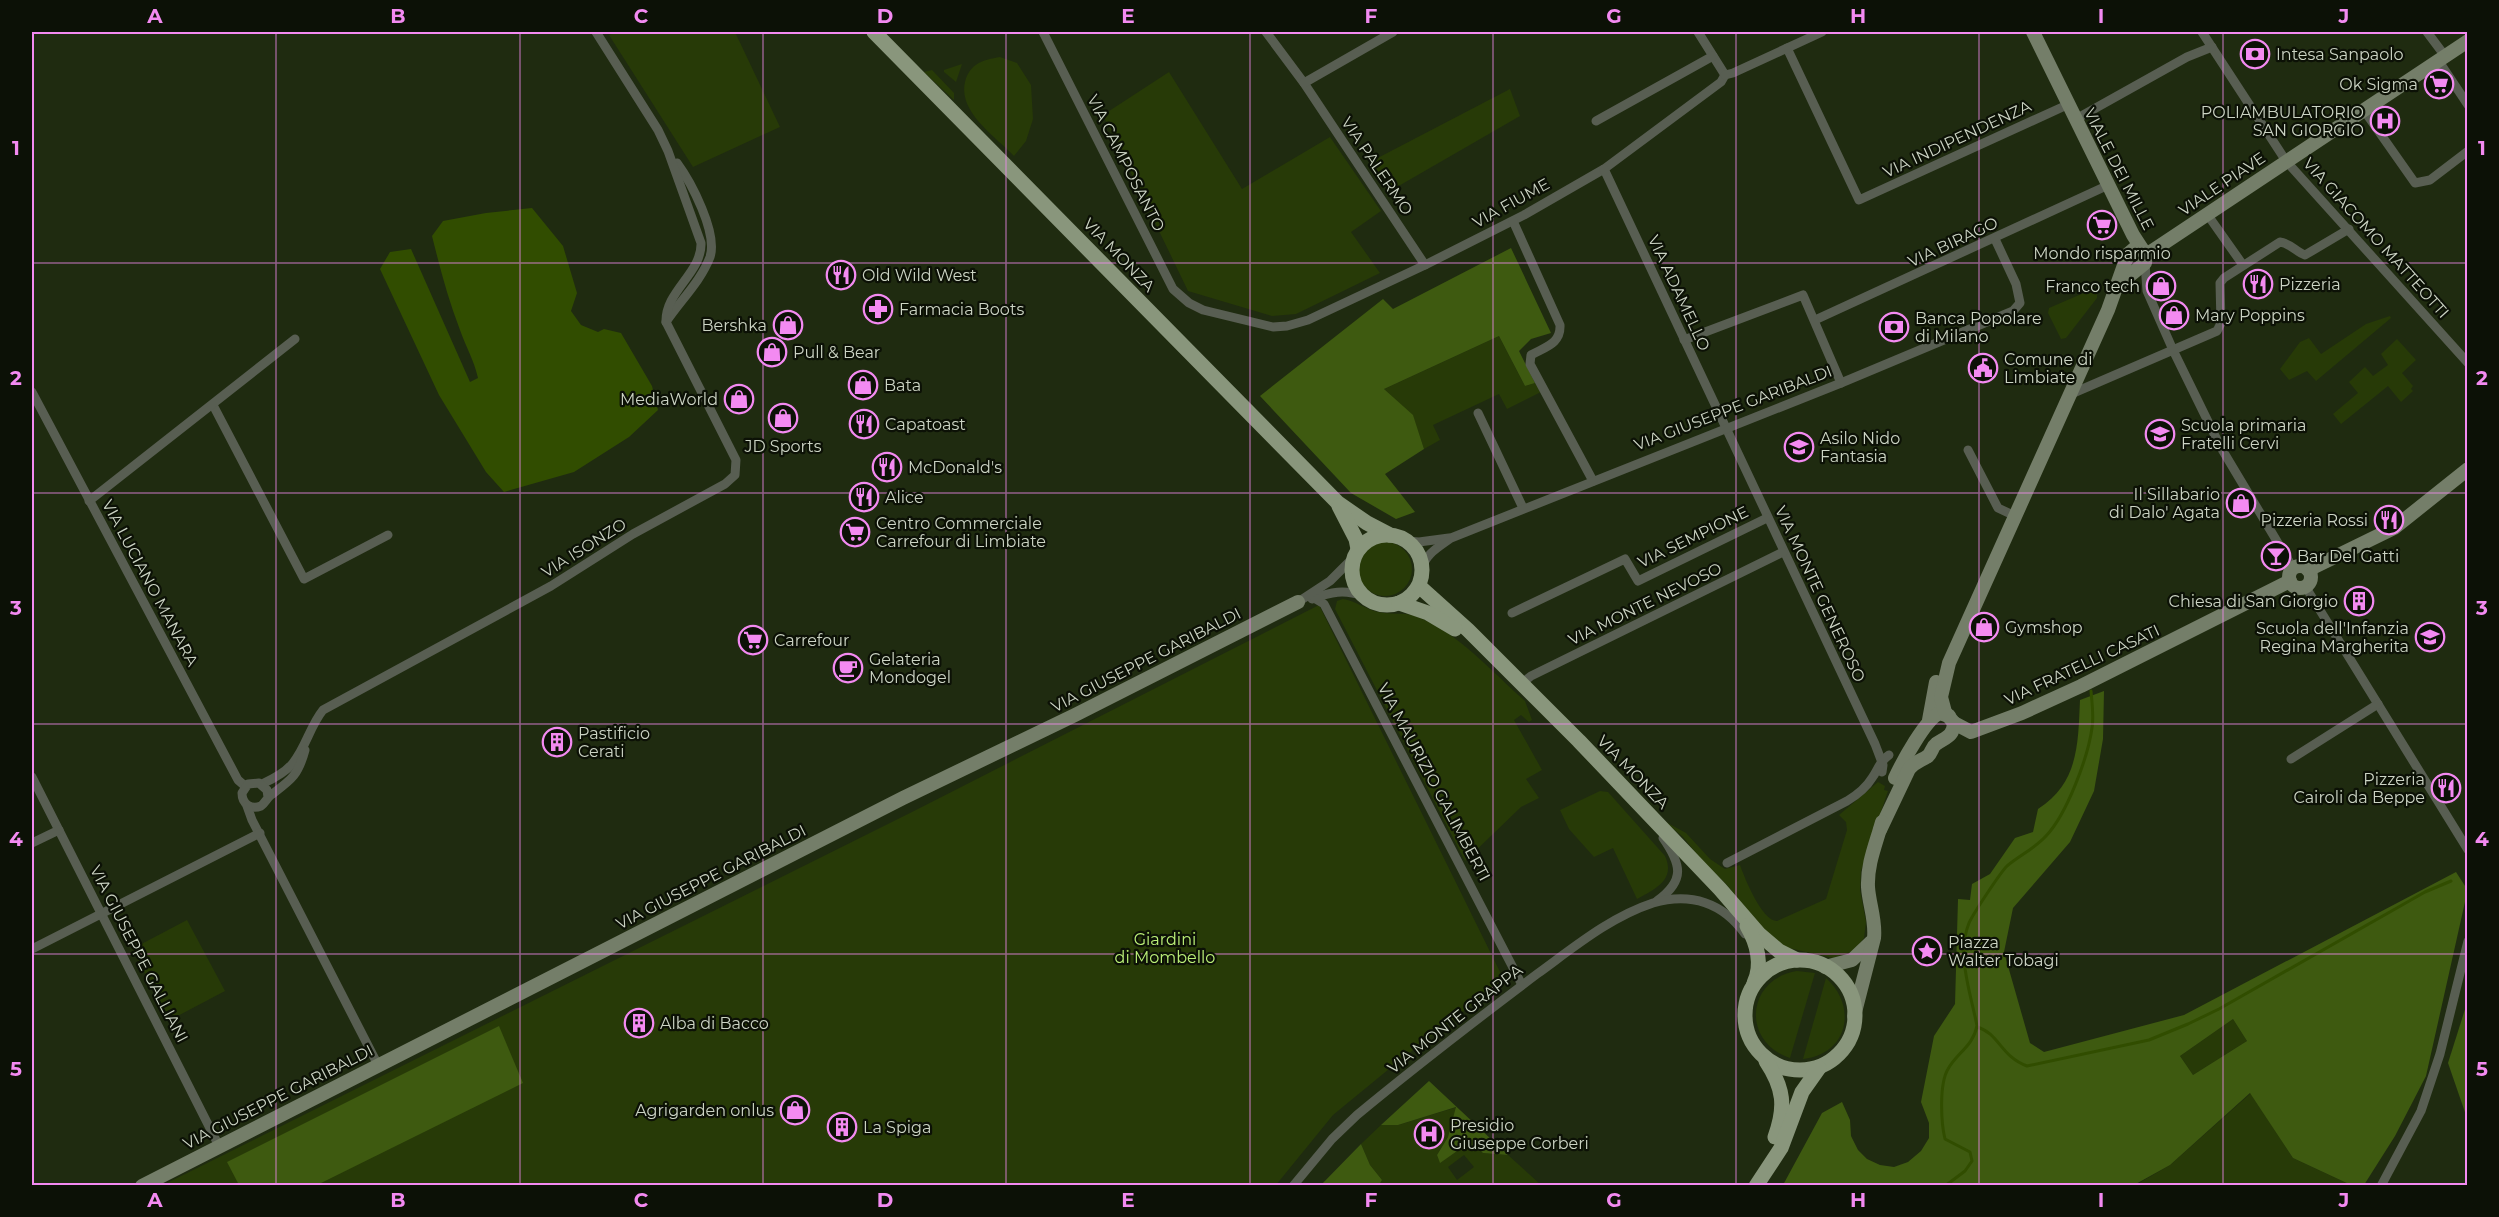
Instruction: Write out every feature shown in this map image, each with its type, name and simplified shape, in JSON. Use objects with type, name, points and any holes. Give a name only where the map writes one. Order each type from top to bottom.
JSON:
[{"type":"main road","name":"VIA MONZA","points":[[874,32],[1338,503],[1367,523],[1390,535]]},
{"type":"main road","name":"VIA MONZA","points":[[1338,503],[1356,539],[1356,553]]},
{"type":"main road","points":[[1390,535],[1407,541],[1418,553],[1422,569],[1419,585],[1411,596],[1399,603],[1380,605],[1363,597],[1352,578],[1356,553],[1374,537],[1390,535]]},
{"type":"main road","name":"VIA MONZA","points":[[1419,585],[1468,630],[1645,810],[1768,943],[1797,960]]},
{"type":"main road","name":"VIA MONZA","points":[[1399,603],[1442,620],[1498,662]]},
{"type":"main road","name":"VIA MONZA","points":[[1737,911],[1753,938],[1759,964],[1758,975],[1750,991]]},
{"type":"main road","points":[[1797,960],[1825,967],[1836,974],[1850,993],[1854,1016],[1850,1036],[1844,1047],[1837,1056],[1819,1068],[1805,1086],[1781,1148],[1759,1181],[1780,1122],[1782,1106],[1779,1080],[1748,1033],[1745,1021],[1746,1005],[1750,991],[1761,975],[1787,961],[1797,960]]},
{"type":"main road","points":[[1761,1054],[1778,1066],[1794,1071],[1819,1068]]},
{"type":"street","name":"VIA ISONZO","points":[[268,797],[288,784],[297,773],[316,718],[323,710],[551,586],[633,534],[730,481],[737,468],[736,460],[666,322],[669,304],[700,257],[702,248],[668,151],[658,130],[606,50],[598,32]]},
{"type":"street","name":"VIA CAMPOSANTO","points":[[1043,32],[1169,283],[1189,303]]},
{"type":"street","name":"VIA PALERMO","points":[[1266,32],[1304,83],[1425,266]]},
{"type":"street","points":[[1304,83],[1393,32]]},
{"type":"street","points":[[1698,32],[1725,75]]},
{"type":"street","name":"VIA FIUME","points":[[1189,303],[1203,310],[1273,327],[1308,320],[1425,266],[1513,221],[1604,169],[1721,82],[1725,75],[1821,32]]},
{"type":"street","name":"VIALE DEI MILLE","points":[[2033,32],[2124,240],[2127,257]]},
{"type":"street","name":"VIA GIACOMO MATTEOTTI","points":[[2202,32],[2286,161],[2468,363]]},
{"type":"street","points":[[2427,32],[2468,105]]},
{"type":"street","name":"VIALE PIAVE","points":[[2143,259],[2363,109],[2468,41]]},
{"type":"street","points":[[2076,119],[2187,57],[2212,47]]},
{"type":"street","name":"VIA INDIPENDENZA","points":[[1787,48],[1860,200],[2066,103]]},
{"type":"street","points":[[1596,122],[1713,56]]},
{"type":"street","name":"VIALE DEI MILLE","points":[[2066,103],[2076,119],[2143,259]]},
{"type":"street","points":[[2363,109],[2415,183],[2430,180],[2468,151]]},
{"type":"street","name":"VIA ADAMELLO","points":[[1604,169],[1726,429]]},
{"type":"street","name":"VIA BIRAGO","points":[[1815,320],[2102,188]]},
{"type":"street","points":[[2207,214],[2243,265]]},
{"type":"street","points":[[1513,221],[1560,326],[1561,335],[1557,341],[1531,355],[1530,364],[1593,481]]},
{"type":"street","points":[[2070,394],[2217,331],[2220,327],[2220,283],[2243,265],[2280,242],[2285,242],[2298,253],[2305,255],[2349,229]]},
{"type":"street","name":"VIA GIUSEPPE GARIBALDI","points":[[1422,569],[1430,554],[1451,538],[1841,383],[2013,311],[2020,300],[2016,284],[1995,239]]},
{"type":"street","points":[[1880,830],[1929,720],[1935,685],[1949,663],[2004,543],[2108,310],[2127,257],[2133,249],[2143,259],[2147,291],[2173,350],[2220,446],[2298,587],[2305,586],[2310,579],[2308,570]]},
{"type":"street","points":[[2108,310],[2125,280],[2143,259]]},
{"type":"street","points":[[1684,340],[1803,295],[1841,383]]},
{"type":"street","points":[[89,501],[295,339]]},
{"type":"street","name":"VIA LUCIANO MANARA","points":[[32,392],[238,780],[245,786]]},
{"type":"street","points":[[213,405],[304,579],[388,535]]},
{"type":"street","points":[[1478,413],[1523,508]]},
{"type":"street","name":"VIA MONTE GENEROSO","points":[[1726,429],[1875,744],[1885,758],[1888,776]]},
{"type":"street","points":[[2004,543],[2026,510],[2049,460],[2052,434]]},
{"type":"street","points":[[1968,450],[1998,508],[2015,516]]},
{"type":"street","points":[[2291,575],[2299,566],[2308,570],[2394,528],[2468,469]]},
{"type":"street","name":"VIA SEMPIONE","points":[[1512,613],[1625,558],[1638,581],[1767,518]]},
{"type":"street","name":"VIA GIUSEPPE GARIBALDI","points":[[1407,541],[1419,542],[1451,538]]},
{"type":"street","name":"VIA MONTE NEVOSO","points":[[1521,684],[1531,676],[1783,552]]},
{"type":"street","name":"VIA GIUSEPPE GARIBALDI","points":[[142,1185],[903,798],[1298,602],[1330,581],[1356,553]]},
{"type":"street","name":"VIA FRATELLI CASATI","points":[[1948,737],[1962,739],[1970,736],[2081,686],[2291,575]]},
{"type":"street","points":[[2305,586],[2468,850]]},
{"type":"street","name":"VIA GIUSEPPE GARIBALDI","points":[[1298,602],[1341,591],[1363,597]]},
{"type":"street","name":"VIA MAURIZIO GALIMBERTI","points":[[1314,598],[1324,604],[1522,985]]},
{"type":"street","points":[[1727,863],[1848,801],[1872,778],[1885,758],[1916,750],[1928,756],[1936,744],[1948,737],[1951,720],[1943,707],[1941,697],[1949,663]]},
{"type":"street","points":[[2291,759],[2378,704]]},
{"type":"street","points":[[1929,720],[1940,713],[1971,732],[1985,728]]},
{"type":"street","name":"VIA ISONZO","points":[[262,784],[280,775],[293,763],[309,736]]},
{"type":"street","points":[[1854,1016],[1874,938],[1875,926],[1868,889],[1868,874],[1880,830],[1888,776],[1916,750]]},
{"type":"street","points":[[1872,778],[1888,776]]},
{"type":"street","name":"VIA GIUSEPPE GALLIANI","points":[[32,777],[219,1146]]},
{"type":"street","points":[[259,831],[258,814],[268,797],[267,790],[262,784],[255,782],[245,786],[242,796],[259,831],[378,1065]]},
{"type":"street","points":[[247,806],[254,808],[261,806]]},
{"type":"street","name":"VIA MONTE GRAPPA","points":[[1293,1185],[1332,1139],[1357,1115],[1522,985],[1605,927],[1655,903],[1674,885],[1679,870],[1678,863],[1645,810]]},
{"type":"street","points":[[32,843],[59,830]]},
{"type":"street","points":[[32,950],[259,831]]},
{"type":"street","name":"VIA MONTE GRAPPA","points":[[1655,903],[1687,899],[1722,908],[1737,922],[1755,948]]},
{"type":"street","points":[[1825,967],[1852,960],[1867,949],[1874,938]]},
{"type":"street","points":[[2381,1185],[2421,1111],[2440,1054],[2468,941]]},
{"type":"green space","points":[[616,32],[735,32],[780,127],[693,167],[609,35]]},
{"type":"green space","points":[[1000,57],[1017,63],[1031,85],[1033,119],[1026,141],[1014,156],[988,132],[972,113],[964,93],[965,82],[970,70],[978,63]]},
{"type":"green space","points":[[962,64],[956,82],[944,72],[944,70]]},
{"type":"green space","points":[[932,70],[954,93],[954,100],[924,72]]},
{"type":"green space","points":[[1169,72],[1242,189],[1330,137],[1381,211],[1351,232],[1380,273],[1296,314],[1272,316],[1188,291],[1103,115]]},
{"type":"green space","points":[[1510,89],[1520,116],[1390,191],[1370,162]]},
{"type":"green space","points":[[2093,289],[2097,292],[2097,298],[2066,338],[2061,339],[2048,313],[2049,308]]},
{"type":"green space","points":[[2390,316],[2391,318],[2316,381],[2307,371],[2289,380],[2280,369],[2300,342],[2309,338],[2321,354],[2366,324]]},
{"type":"green space","points":[[1499,336],[1525,386],[1535,383],[1541,392],[1507,409],[1499,394],[1433,425],[1440,440],[1424,449],[1413,416],[1384,389]]},
{"type":"green space","points":[[2397,339],[2416,360],[2402,373],[2413,386],[2411,389],[2413,391],[2401,402],[2388,386],[2341,424],[2333,414],[2358,393],[2349,382],[2365,367],[2373,376],[2388,365],[2381,354]]},
{"type":"green space","points":[[1385,542],[1395,544],[1404,550],[1410,559],[1412,569],[1410,579],[1404,588],[1395,594],[1385,596],[1375,594],[1366,588],[1360,579],[1358,569],[1360,559],[1366,550],[1375,544]]},
{"type":"green space","points":[[1343,599],[1378,612],[1415,616],[1431,623],[1460,642],[1525,701],[1532,720],[1529,722],[1521,715],[1514,720],[1542,770],[1526,779],[1539,798],[1521,807],[1465,861],[1335,609],[1337,601]]},
{"type":"green space","name":"Giardini di Mombello","points":[[1319,605],[1504,980],[1333,1115],[1276,1185],[161,1186],[912,812]]},
{"type":"green space","points":[[1878,782],[1885,786],[1884,790],[1888,791],[1861,871],[1860,890],[1866,922],[1864,938],[1854,951],[1833,958],[1780,946],[1763,930],[1727,885],[1683,837],[1664,821],[1686,833],[1710,859],[1725,869],[1740,865],[1760,907],[1771,919],[1777,921],[1826,899],[1847,830],[1846,822],[1839,815]]},
{"type":"green space","points":[[1600,791],[1608,792],[1665,856],[1668,864],[1666,878],[1662,883],[1637,899],[1613,848],[1594,857],[1569,829],[1560,810]]},
{"type":"green space","points":[[187,920],[225,991],[170,1020],[132,949]]},
{"type":"green space","points":[[1797,971],[1815,973],[1790,1058],[1774,1050],[1763,1039],[1757,1026],[1756,1012],[1759,998],[1768,986],[1780,976]]},
{"type":"green space","points":[[1826,978],[1842,1002],[1845,1015],[1843,1028],[1838,1039],[1830,1048],[1818,1055],[1803,1059]]},
{"type":"green space","points":[[2233,1019],[2247,1041],[2193,1075],[2180,1056]]},
{"type":"green space","points":[[2251,1093],[2293,1158],[2351,1185],[2134,1186],[2170,1165]]},
{"type":"green space","name":"Presidio Giuseppe Corberi","points":[[1457,1107],[1448,1137],[1437,1155],[1440,1162],[1460,1149],[1474,1145],[1483,1153],[1508,1155],[1541,1185],[1379,1185],[1382,1180],[1370,1165],[1361,1144],[1381,1125],[1398,1125]],"holes":[[[1464,1155],[1474,1167],[1457,1180],[1448,1167]]]},
{"type":"shaded area","points":[[532,208],[563,246],[577,293],[571,311],[581,325],[598,332],[604,329],[621,333],[652,386],[658,410],[629,437],[574,472],[504,492],[486,472],[439,395],[380,269],[390,252],[411,249],[470,382],[478,378],[452,307],[432,236],[443,221]]},
{"type":"shaded area","points":[[1511,248],[1551,333],[1531,339],[1519,351],[1535,383],[1525,386],[1499,336],[1384,389],[1413,415],[1424,449],[1385,474],[1415,512],[1396,519],[1351,493],[1260,396],[1383,299],[1393,309]]},
{"type":"shaded area","points":[[2104,691],[2103,739],[2094,791],[2070,842],[2013,908],[2004,952],[2030,1043],[2044,1052],[2184,1015],[2456,872],[2467,889],[2467,893],[2426,1076],[2395,1136],[2364,1185],[2351,1185],[2293,1158],[2250,1093],[2170,1165],[2134,1185],[1783,1185],[1822,1113],[1842,1102],[1850,1120],[1851,1136],[1858,1150],[1867,1159],[1880,1165],[1894,1167],[1908,1162],[1921,1151],[1929,1138],[1929,1123],[1921,1102],[1934,1036],[1955,1004],[1958,899],[1970,900],[1972,884],[1990,874],[2015,838],[2033,832],[2038,809],[2062,787],[2074,761],[2077,747],[2080,700]],"holes":[[[2233,1019],[2247,1041],[2193,1075],[2180,1056]]]},
{"type":"shaded area","points":[[2467,1003],[2467,1118],[2448,1063]]},
{"type":"shaded area","points":[[499,1026],[523,1083],[317,1185],[239,1185],[227,1162]]},
{"type":"shaded area","points":[[1429,1081],[1508,1155],[1483,1153],[1474,1145],[1460,1149],[1440,1163],[1437,1155],[1448,1137],[1456,1107],[1398,1125],[1381,1125]]},
{"type":"shaded area","points":[[1361,1144],[1370,1165],[1382,1180],[1379,1185],[1321,1185]]},
{"type":"waterway","points":[[1945,1186],[1965,1171],[1972,1161],[1970,1152],[1945,1139],[1942,1114],[1945,1076],[1952,1063],[1972,1039],[1977,1026],[1964,961],[1965,935],[1971,918],[2007,866],[2046,836],[2069,800],[2090,740],[2093,719],[2091,691]]},
{"type":"waterway","points":[[1977,1027],[1990,1034],[2011,1057],[2027,1066],[2149,1040],[2219,1009],[2425,892],[2451,881]]},
{"type":"place","name":"Intesa Sanpaolo","points":[[2255,54]]},
{"type":"place","name":"Ok Sigma","points":[[2439,84]]},
{"type":"place","name":"POLIAMBULATORIO SAN GIORGIO","points":[[2385,121]]},
{"type":"place","name":"Mondo risparmio","points":[[2102,225]]},
{"type":"place","name":"Old Wild West","points":[[841,275]]},
{"type":"place","name":"Pizzeria","points":[[2258,284]]},
{"type":"place","name":"Franco tech","points":[[2161,286]]},
{"type":"place","name":"Farmacia Boots","points":[[878,309]]},
{"type":"place","name":"Mary Poppins","points":[[2174,315]]},
{"type":"place","name":"Bershka","points":[[788,325]]},
{"type":"place","name":"Banca Popolare di Milano","points":[[1894,327]]},
{"type":"place","name":"Pull & Bear","points":[[772,352]]},
{"type":"place","name":"Comune di Limbiate","points":[[1983,368]]},
{"type":"place","name":"Bata","points":[[863,385]]},
{"type":"place","name":"MediaWorld","points":[[739,399]]},
{"type":"place","name":"JD Sports","points":[[783,418]]},
{"type":"place","name":"Capatoast","points":[[864,424]]},
{"type":"place","name":"Scuola primaria Fratelli Cervi","points":[[2160,434]]},
{"type":"place","name":"Asilo Nido Fantasia","points":[[1799,447]]},
{"type":"place","name":"McDonald's","points":[[887,467]]},
{"type":"place","name":"Alice","points":[[864,497]]},
{"type":"place","name":"Il Sillabario di Dalo' Agata","points":[[2241,503]]},
{"type":"place","name":"Pizzeria Rossi","points":[[2389,520]]},
{"type":"place","name":"Centro Commerciale Carrefour di Limbiate","points":[[855,532]]},
{"type":"place","name":"Bar Del Gatti","points":[[2276,556]]},
{"type":"place","name":"Chiesa di San Giorgio","points":[[2359,601]]},
{"type":"place","name":"Gymshop","points":[[1984,627]]},
{"type":"place","name":"Scuola dell'Infanzia Regina Margherita","points":[[2430,637]]},
{"type":"place","name":"Carrefour","points":[[753,640]]},
{"type":"place","name":"Gelateria Mondogel","points":[[848,668]]},
{"type":"place","name":"Pastificio Cerati","points":[[557,742]]},
{"type":"place","name":"Pizzeria Cairoli da Beppe","points":[[2446,788]]},
{"type":"place","name":"Piazza Walter Tobagi","points":[[1927,951]]},
{"type":"place","name":"Alba di Bacco","points":[[639,1023]]},
{"type":"place","name":"Agrigarden onlus","points":[[795,1110]]},
{"type":"place","name":"La Spiga","points":[[842,1127]]},
{"type":"place","name":"Presidio Giuseppe Corberi","points":[[1429,1134]]}]
